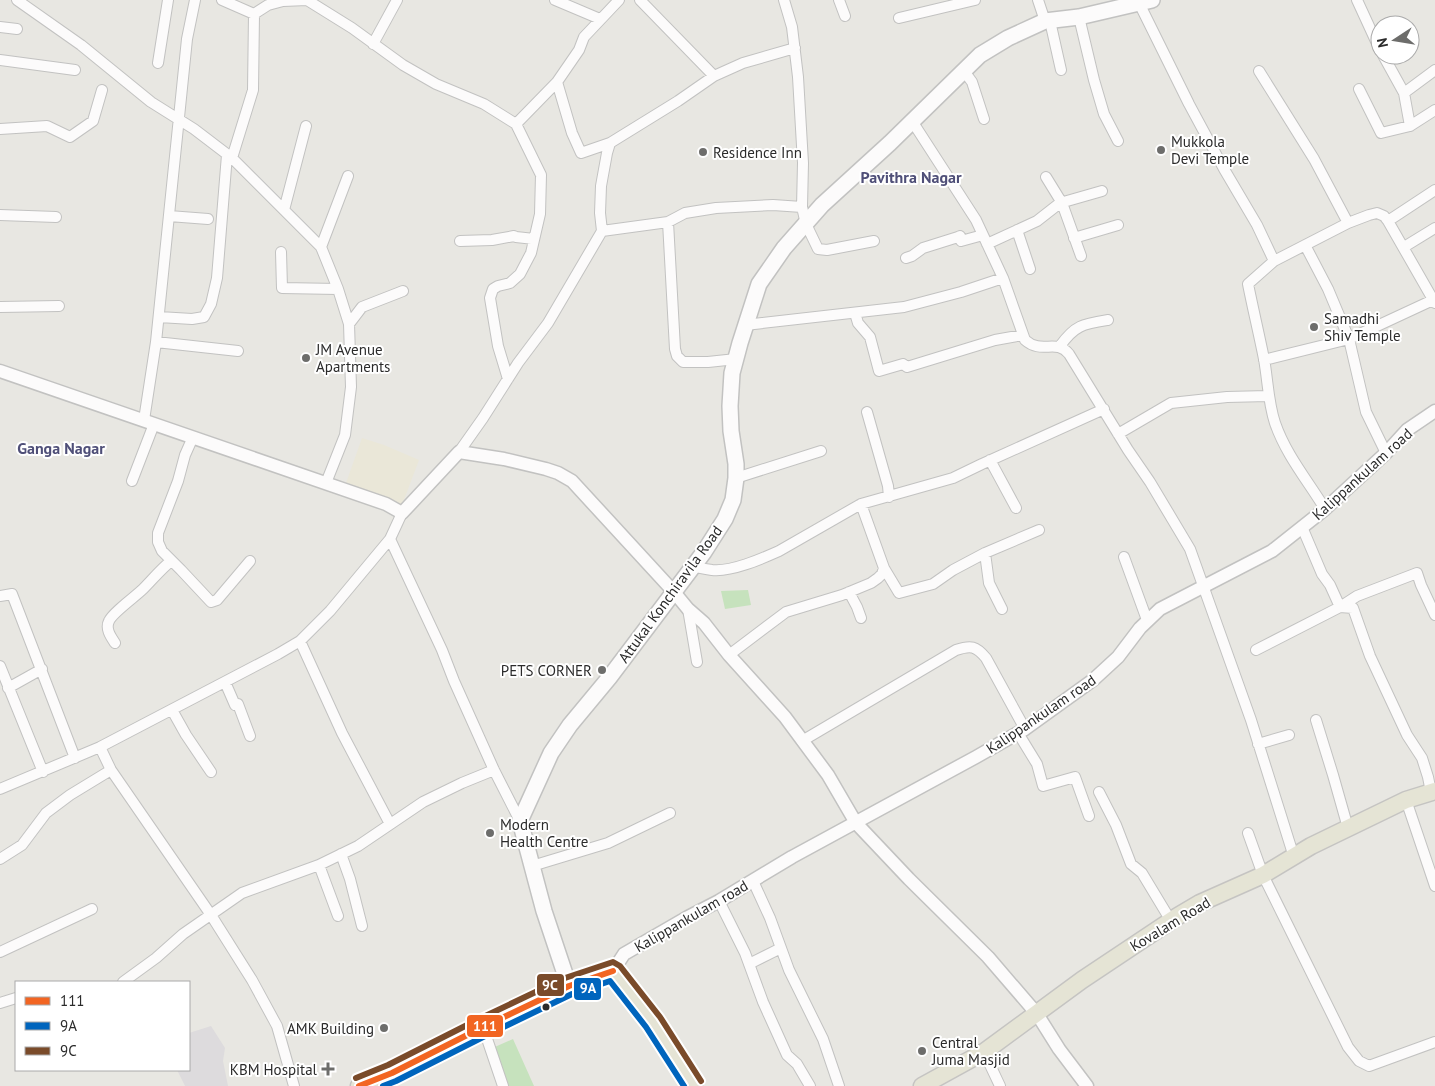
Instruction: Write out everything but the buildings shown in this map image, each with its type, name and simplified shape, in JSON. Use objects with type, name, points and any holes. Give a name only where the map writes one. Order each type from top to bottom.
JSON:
[{"type":"main road","name":"Attukal Konchiravila Road","points":[[520,821],[551,752],[704,552],[725,519],[733,500],[736,478],[730,406],[732,374],[745,325],[759,284],[784,248],[822,205],[890,143],[980,56],[1008,38],[1047,21],[1079,17],[1146,1]]},
{"type":"main road","name":"Kovalam Road","points":[[922,1086],[984,1052],[1082,980],[1200,903],[1263,876],[1348,828],[1406,800],[1433,792]]},
{"type":"main road","points":[[520,821],[544,911],[569,986]]},
{"type":"main road","points":[[360,1086],[392,1073],[482,1027],[569,986],[613,971],[653,1022],[694,1086]]},
{"type":"street","points":[[18,0],[82,45],[151,102],[194,129],[230,157],[321,247],[338,289],[348,324],[351,387],[345,435],[326,483]]},
{"type":"street","points":[[158,63],[168,0]]},
{"type":"street","points":[[132,481],[149,422],[178,120],[187,39],[195,0]]},
{"type":"street","points":[[222,0],[254,14]]},
{"type":"street","points":[[159,317],[192,319],[204,317],[211,304],[217,278],[230,157],[253,90],[254,14],[266,3],[307,0],[352,28],[403,65],[428,79],[484,104],[516,124],[541,175],[540,214],[531,253],[520,274],[510,283],[493,289],[490,298],[498,346],[508,379]]},
{"type":"street","points":[[373,44],[397,0]]},
{"type":"street","points":[[555,0],[600,19]]},
{"type":"street","points":[[516,124],[557,82],[579,50],[584,37],[619,0]]},
{"type":"street","points":[[640,0],[714,76]]},
{"type":"street","points":[[784,0],[792,28],[798,77],[803,163],[802,207],[806,224],[818,249],[827,250],[874,241]]},
{"type":"street","points":[[839,0],[845,16]]},
{"type":"street","points":[[899,18],[975,0]]},
{"type":"street","points":[[1038,0],[1047,21],[1061,70]]},
{"type":"street","points":[[1357,0],[1370,28]]},
{"type":"street","points":[[1146,1],[1189,104],[1257,225],[1274,261]]},
{"type":"street","points":[[1079,17],[1104,114],[1118,141]]},
{"type":"street","points":[[0,27],[17,29]]},
{"type":"street","points":[[557,82],[572,133],[581,153],[610,143],[678,101],[714,76],[742,63],[795,48]]},
{"type":"street","points":[[0,60],[75,70]]},
{"type":"street","points":[[1388,65],[1404,93],[1410,126]]},
{"type":"street","points":[[1404,93],[1435,70]]},
{"type":"street","points":[[964,71],[972,82],[984,120]]},
{"type":"street","points":[[1259,71],[1314,159],[1348,223]]},
{"type":"street","points":[[1360,89],[1380,133],[1410,126],[1435,110]]},
{"type":"street","points":[[0,129],[47,126],[70,137],[93,121],[102,90]]},
{"type":"street","points":[[912,121],[976,220],[1003,278],[1025,340],[1030,345],[1038,348],[1060,346],[1069,354],[1190,549],[1258,744],[1294,857]]},
{"type":"street","points":[[284,210],[306,126]]},
{"type":"street","points":[[0,789],[100,747],[278,654],[300,641],[330,610],[390,539],[402,513],[459,452],[548,323],[602,231],[600,213],[601,186],[610,143]]},
{"type":"street","points":[[321,247],[348,176]]},
{"type":"street","points":[[1046,177],[1062,203],[1081,256]]},
{"type":"street","points":[[1388,221],[1435,190]]},
{"type":"street","points":[[906,258],[923,248],[958,236],[960,236],[962,241],[985,239],[1017,230],[1037,221],[1062,203],[1102,191]]},
{"type":"street","points":[[602,231],[668,222],[685,213],[716,208],[773,205],[802,207]]},
{"type":"street","points":[[1264,360],[1348,339],[1434,302],[1404,247],[1384,216],[1377,213],[1348,223],[1274,261],[1248,284],[1264,360],[1268,396],[1276,424],[1290,456],[1325,509]]},
{"type":"street","points":[[0,215],[56,217]]},
{"type":"street","points":[[169,216],[208,219]]},
{"type":"street","points":[[668,222],[675,349],[677,356],[683,362],[736,359]]},
{"type":"street","points":[[1074,238],[1118,225]]},
{"type":"street","points":[[1404,247],[1435,228]]},
{"type":"street","points":[[1017,230],[1030,269]]},
{"type":"street","points":[[460,241],[492,240],[514,236],[534,240]]},
{"type":"street","points":[[1305,245],[1328,289],[1348,339],[1366,412],[1386,453]]},
{"type":"street","points":[[281,252],[282,288],[338,289]]},
{"type":"street","points":[[745,325],[904,307],[961,292],[1003,278]]},
{"type":"street","points":[[348,324],[362,307],[404,291]]},
{"type":"street","points":[[0,306],[59,306]]},
{"type":"street","points":[[855,312],[858,323],[870,337],[879,371],[903,364],[907,367],[995,340],[1023,335]]},
{"type":"street","points":[[1060,346],[1069,334],[1085,324],[1108,320]]},
{"type":"street","points":[[156,342],[238,351]]},
{"type":"street","points":[[0,371],[386,504],[402,513]]},
{"type":"street","points":[[1118,434],[1171,403],[1227,397],[1268,396]]},
{"type":"street","points":[[692,566],[713,570],[738,567],[765,557],[780,551],[861,504],[953,478],[1104,409]]},
{"type":"street","name":"Kalippankulam road","points":[[613,971],[624,954],[719,901],[792,857],[1021,731],[1093,680],[1118,657],[1147,620],[1160,609],[1272,550],[1325,509],[1386,453],[1407,430],[1435,411]]},
{"type":"street","points":[[867,412],[888,486],[889,497]]},
{"type":"street","points":[[193,437],[158,533],[158,542],[162,551],[211,602],[217,600],[250,561]]},
{"type":"street","points":[[736,478],[821,451]]},
{"type":"street","points":[[459,452],[504,459],[546,469],[572,481],[688,609],[704,623],[729,655],[785,716],[828,775],[856,823],[909,879],[988,957],[1037,1014],[1059,1049],[1086,1086]]},
{"type":"street","points":[[990,460],[1016,508]]},
{"type":"street","points":[[861,504],[884,568],[899,593],[933,584],[985,552],[1039,530]]},
{"type":"street","points":[[1302,528],[1322,574],[1330,585],[1340,607]]},
{"type":"street","points":[[390,539],[442,650],[494,770],[520,821]]},
{"type":"street","points":[[985,552],[989,583],[1002,608]]},
{"type":"street","points":[[1124,557],[1147,620]]},
{"type":"street","points":[[116,643],[110,636],[108,622],[171,561]]},
{"type":"street","points":[[729,655],[786,612],[871,583],[882,574],[884,568]]},
{"type":"street","points":[[1256,650],[1340,607],[1357,596],[1417,573],[1435,615]]},
{"type":"street","points":[[849,592],[861,618]]},
{"type":"street","points":[[0,596],[12,594],[75,758]]},
{"type":"street","points":[[1340,607],[1353,608],[1370,656],[1407,735],[1422,758],[1433,792]]},
{"type":"street","points":[[688,609],[697,662]]},
{"type":"street","points":[[300,641],[342,733],[390,824]]},
{"type":"street","points":[[802,741],[956,650],[971,646],[980,650],[986,658],[1037,764],[1043,786],[1075,777],[1089,816]]},
{"type":"street","points":[[0,666],[43,772]]},
{"type":"street","points":[[8,688],[42,670]]},
{"type":"street","points":[[225,682],[235,705],[238,704],[250,736]]},
{"type":"street","points":[[172,710],[211,772]]},
{"type":"street","points":[[1316,720],[1348,828]]},
{"type":"street","points":[[1258,744],[1289,736]]},
{"type":"street","points":[[100,747],[111,770],[211,915],[252,980],[277,1026],[294,1086]]},
{"type":"street","points":[[0,859],[22,845],[46,813],[70,795],[111,770]]},
{"type":"street","points":[[124,981],[156,958],[183,934],[242,893],[319,865],[358,846],[423,802],[494,770]]},
{"type":"street","points":[[1099,792],[1116,825],[1131,864],[1142,873],[1171,921]]},
{"type":"street","points":[[1406,800],[1435,886]]},
{"type":"street","points":[[532,866],[608,843],[670,813]]},
{"type":"street","points":[[1248,833],[1263,876],[1348,1047],[1359,1061],[1369,1066],[1435,1042]]},
{"type":"street","points":[[341,854],[350,879],[362,926]]},
{"type":"street","points":[[319,865],[338,916]]},
{"type":"street","points":[[753,881],[789,970],[823,1038],[839,1086]]},
{"type":"street","points":[[719,901],[745,952],[763,1002],[787,1055],[797,1064],[810,1086]]},
{"type":"street","points":[[0,952],[92,910]]},
{"type":"street","points":[[749,964],[781,948]]},
{"type":"street","points":[[0,1003],[15,998]]},
{"type":"street","points":[[482,1027],[503,1086]]},
{"type":"street","points":[[984,1052],[1000,1086]]},
{"type":"shaded area","points":[[362,438],[419,460],[402,505],[346,483]]},
{"type":"shaded area","points":[[211,1026],[225,1048],[223,1061],[228,1086],[185,1086],[178,1071],[190,1071],[190,1033]]},
{"type":"green space","points":[[748,590],[751,605],[725,609],[721,591]]},
{"type":"green space","points":[[513,1039],[534,1086],[502,1086],[488,1050]]},
{"type":"transit line","name":"9C","points":[[356,1078],[388,1065],[565,978],[613,962],[620,966],[660,1017],[701,1081]]},
{"type":"transit line","name":"111","points":[[359,1086],[392,1073],[569,986],[613,971]]},
{"type":"transit line","name":"9A","points":[[383,1086],[572,994],[610,981],[646,1027],[684,1086]]},
{"type":"place","name":"Mukkola Devi Temple","points":[[1161,150]]},
{"type":"place","name":"Residence Inn","points":[[703,152]]},
{"type":"place","name":"Samadhi Shiv Temple","points":[[1314,327]]},
{"type":"place","name":"JM Avenue Apartments","points":[[306,358]]},
{"type":"place","name":"PETS CORNER","points":[[602,670]]},
{"type":"place","name":"Modern Health Centre","points":[[490,833]]},
{"type":"place","name":"AMK Building","points":[[384,1028]]},
{"type":"place","name":"Central Juma Masjid","points":[[922,1051]]},
{"type":"place","name":"KBM Hospital","points":[[328,1069]]},
{"type":"district","name":"Pavithra Nagar","points":[[911,177]]},
{"type":"district","name":"Ganga Nagar","points":[[61,448]]}]
